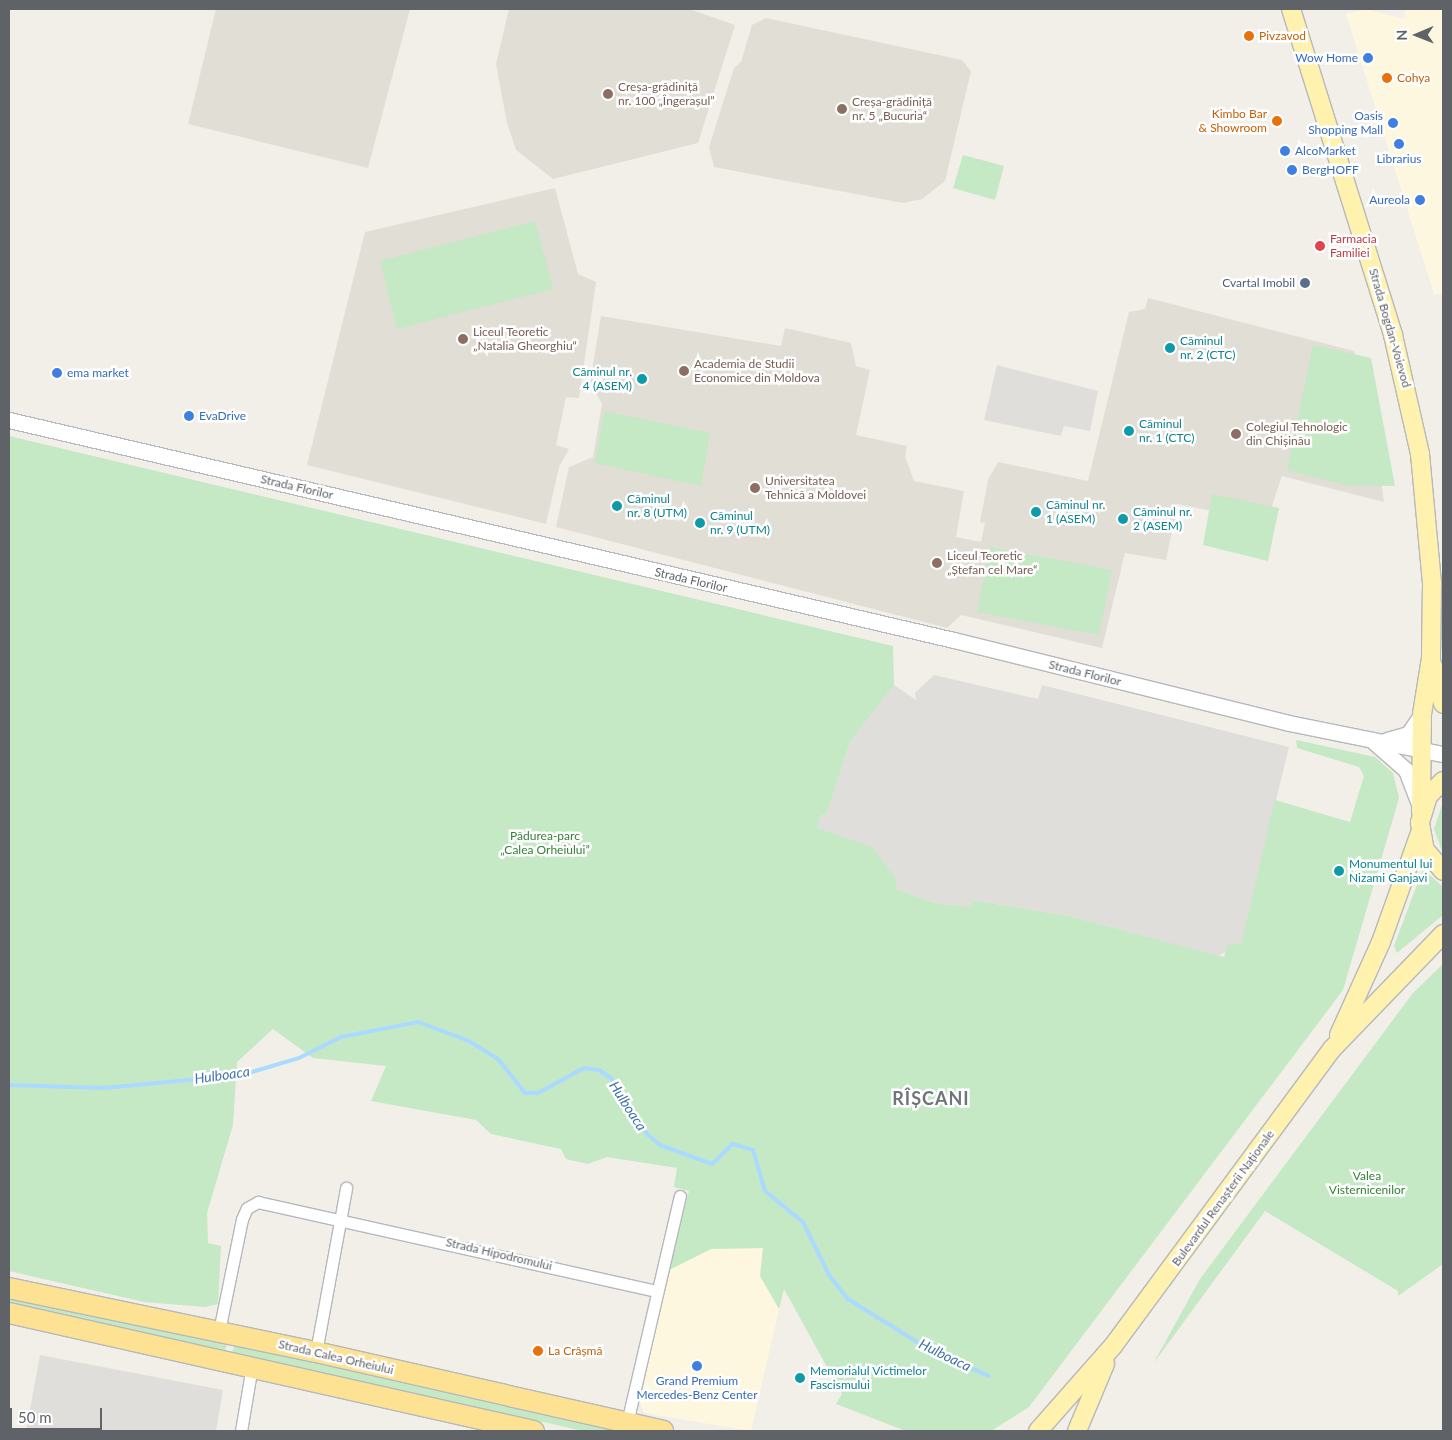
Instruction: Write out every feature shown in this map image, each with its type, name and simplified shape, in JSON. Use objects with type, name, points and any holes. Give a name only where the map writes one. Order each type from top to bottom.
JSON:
[{"type":"highway","name":"Strada Calea Orheiului","points":[[9,1288],[316,1352],[662,1431]]},
{"type":"highway","points":[[9,1313],[252,1366],[534,1431]]},
{"type":"main road","name":"Strada Bogdan-Voievod","points":[[1291,9],[1380,289],[1412,409],[1429,517],[1435,646],[1443,704]]},
{"type":"main road","name":"Strada Florilor","points":[[9,420],[1373,741],[1443,754]]},
{"type":"main road","name":"Strada Bogdan-Voievod","points":[[1420,833],[1422,714],[1435,646]]},
{"type":"main road","name":"Strada Florilor","points":[[1373,741],[1402,738],[1413,730],[1422,714]]},
{"type":"main road","name":"Strada Florilor","points":[[1373,741],[1406,770],[1421,812]]},
{"type":"main road","points":[[1421,812],[1443,781]]},
{"type":"main road","points":[[1420,833],[1425,850],[1443,871]]},
{"type":"main road","name":"Bulevardul Renașterii Naționale","points":[[1332,1049],[1381,942],[1420,833]]},
{"type":"main road","name":"Bulevardul Renașterii Naționale","points":[[1038,1431],[1113,1346],[1332,1049],[1443,934]]},
{"type":"main road","name":"Bulevardul Renașterii Naționale","points":[[1077,1431],[1113,1346]]},
{"type":"street","points":[[316,1352],[346,1188]]},
{"type":"street","points":[[627,1423],[680,1196]]},
{"type":"street","name":"Strada Hipodromului","points":[[219,1331],[247,1208],[266,1203],[340,1218],[657,1291]]},
{"type":"street","points":[[241,1431],[252,1366]]},
{"type":"shaded area","points":[[216,9],[410,9],[368,168],[188,124]]},
{"type":"shaded area","name":"Creșa-grădiniță nr. 100 „Îngerașul”","points":[[509,9],[689,9],[735,25],[698,143],[553,179],[516,150],[507,123],[496,64]]},
{"type":"shaded area","points":[[1365,9],[1404,19],[1406,9],[1443,9],[1443,294],[1434,294],[1346,14]]},
{"type":"shaded area","name":"Creșa-grădiniță nr. 5 „Bucuria“","points":[[766,18],[962,60],[971,71],[945,181],[922,199],[903,203],[714,167],[709,147],[734,68],[741,62],[752,25]]},
{"type":"shaded area","name":"Liceul Teoretic „Natalia Gheorghiu“","points":[[555,188],[578,274],[596,282],[579,398],[566,397],[556,445],[569,449],[559,467],[546,524],[307,465],[365,232]]},
{"type":"shaded area","points":[[1148,298],[1354,351],[1373,424],[1384,502],[1282,476],[1256,553],[1212,511],[1178,504],[1166,560],[1125,553],[1102,648],[961,615],[947,628],[556,527],[569,467],[593,457],[602,404],[590,383],[601,316],[781,346],[785,328],[851,343],[856,366],[870,370],[856,435],[907,446],[905,456],[914,481],[964,491],[956,537],[981,542],[985,523],[980,522],[988,480],[998,462],[1088,481],[1129,312],[1145,309]]},
{"type":"shaded area","points":[[997,365],[1098,391],[1090,431],[1064,426],[1061,436],[984,420]]},
{"type":"shaded area","points":[[934,675],[1038,699],[1042,685],[1289,747],[1241,944],[1218,956],[1068,916],[972,900],[971,907],[935,903],[896,889],[817,828],[821,815],[826,816],[850,742],[894,685],[916,700],[915,693]]},
{"type":"shaded area","points":[[763,1248],[760,1276],[779,1309],[751,1431],[644,1413],[638,1398],[669,1270],[711,1249]]},
{"type":"shaded area","points":[[40,1355],[223,1390],[216,1431],[26,1431]]},
{"type":"green space","points":[[963,155],[1004,166],[995,200],[953,188]]},
{"type":"green space","points":[[535,221],[553,289],[397,329],[380,261]]},
{"type":"green space","points":[[1313,345],[1371,358],[1395,486],[1345,485],[1287,470]]},
{"type":"green space","points":[[604,411],[710,433],[701,486],[595,463]]},
{"type":"green space","name":"Pădurea-parc „Calea Orheiului”","points":[[9,436],[893,646],[894,685],[850,742],[826,816],[821,815],[817,828],[872,847],[896,879],[896,889],[935,903],[971,907],[972,900],[1068,916],[1224,957],[1227,945],[1241,944],[1275,800],[1350,822],[1364,776],[1359,767],[1297,748],[1296,740],[1375,757],[1393,773],[1399,798],[1343,990],[1029,1407],[991,1431],[906,1431],[836,1404],[842,1394],[784,1289],[779,1309],[760,1276],[763,1248],[711,1249],[669,1270],[689,1191],[674,1187],[677,1168],[607,1157],[588,1164],[566,1159],[561,1149],[491,1134],[476,1120],[371,1101],[386,1066],[313,1058],[273,1029],[237,1062],[233,1125],[207,1213],[208,1243],[221,1246],[218,1304],[205,1307],[144,1302],[9,1271]]},
{"type":"green space","points":[[1212,494],[1279,508],[1268,561],[1203,545]]},
{"type":"green space","points":[[990,547],[1112,570],[1099,635],[977,612]]},
{"type":"green space","points":[[1443,802],[1443,854],[1434,829]]},
{"type":"green space","points":[[1423,869],[1443,887],[1443,915],[1397,953],[1394,946]]},
{"type":"green space","name":"Valea Visternicenilor","points":[[1443,964],[1443,1264],[1398,1296],[1398,1291],[1265,1211],[1153,1364],[1200,1279],[1413,993]]},
{"type":"green space","points":[[9,1298],[227,1344],[225,1350],[9,1303]]},
{"type":"green space","points":[[235,1345],[613,1431],[583,1431],[232,1352]]},
{"type":"waterway","name":"Hulboaca","points":[[9,1085],[104,1088],[242,1075],[299,1058],[341,1037],[418,1022],[469,1041],[498,1059],[525,1093],[538,1093],[584,1068],[599,1070],[611,1078],[647,1134],[660,1145],[712,1164],[733,1144],[753,1150],[765,1191],[803,1222],[829,1275],[848,1299],[930,1350],[989,1376]]},
{"type":"place","name":"Pivzavod","points":[[1249,36]]},
{"type":"place","name":"Wow Home","points":[[1368,58]]},
{"type":"place","name":"Cohya","points":[[1387,78]]},
{"type":"place","name":"Creșa-grădiniță nr. 100 „Îngerașul”","points":[[608,94]]},
{"type":"place","name":"Creșa-grădiniță nr. 5 „Bucuria“","points":[[842,109]]},
{"type":"place","name":"Kimbo Bar & Showroom","points":[[1277,121]]},
{"type":"place","name":"Oasis Shopping Mall","points":[[1393,123]]},
{"type":"place","name":"Librarius","points":[[1399,144]]},
{"type":"place","name":"AlcoMarket","points":[[1285,151]]},
{"type":"place","name":"BergHOFF","points":[[1292,170]]},
{"type":"place","name":"Aureola","points":[[1420,200]]},
{"type":"place","name":"Farmacia Familiei","points":[[1320,246]]},
{"type":"place","name":"Cvartal Imobil","points":[[1305,283]]},
{"type":"place","name":"Liceul Teoretic „Natalia Gheorghiu“","points":[[463,339]]},
{"type":"place","name":"Căminul nr. 2 (CTC)","points":[[1170,348]]},
{"type":"place","name":"Academia de Studii Economice din Moldova","points":[[684,371]]},
{"type":"place","name":"ema market","points":[[57,373]]},
{"type":"place","name":"Căminul nr. 4 (ASEM)","points":[[642,379]]},
{"type":"place","name":"EvaDrive","points":[[189,416]]},
{"type":"place","name":"Căminul nr. 1 (CTC)","points":[[1129,431]]},
{"type":"place","name":"Colegiul Tehnologic din Chișinău","points":[[1236,434]]},
{"type":"place","name":"Universitatea Tehnică a Moldovei","points":[[755,488]]},
{"type":"place","name":"Căminul nr. 8 (UTM)","points":[[617,506]]},
{"type":"place","name":"Căminul nr. 1 (ASEM)","points":[[1036,512]]},
{"type":"place","name":"Căminul nr. 2 (ASEM)","points":[[1123,519]]},
{"type":"place","name":"Căminul nr. 9 (UTM)","points":[[700,523]]},
{"type":"place","name":"Liceul Teoretic „Ștefan cel Mare“","points":[[937,563]]},
{"type":"place","name":"Monumentul lui Nizami Ganjavi","points":[[1339,871]]},
{"type":"place","name":"La Crâșmă","points":[[538,1351]]},
{"type":"place","name":"Grand Premium Mercedes-Benz Center","points":[[697,1366]]},
{"type":"place","name":"Memorialul Victimelor Fascismului","points":[[800,1378]]},
{"type":"district","name":"RÎȘCANI","points":[[931,1098]]}]
